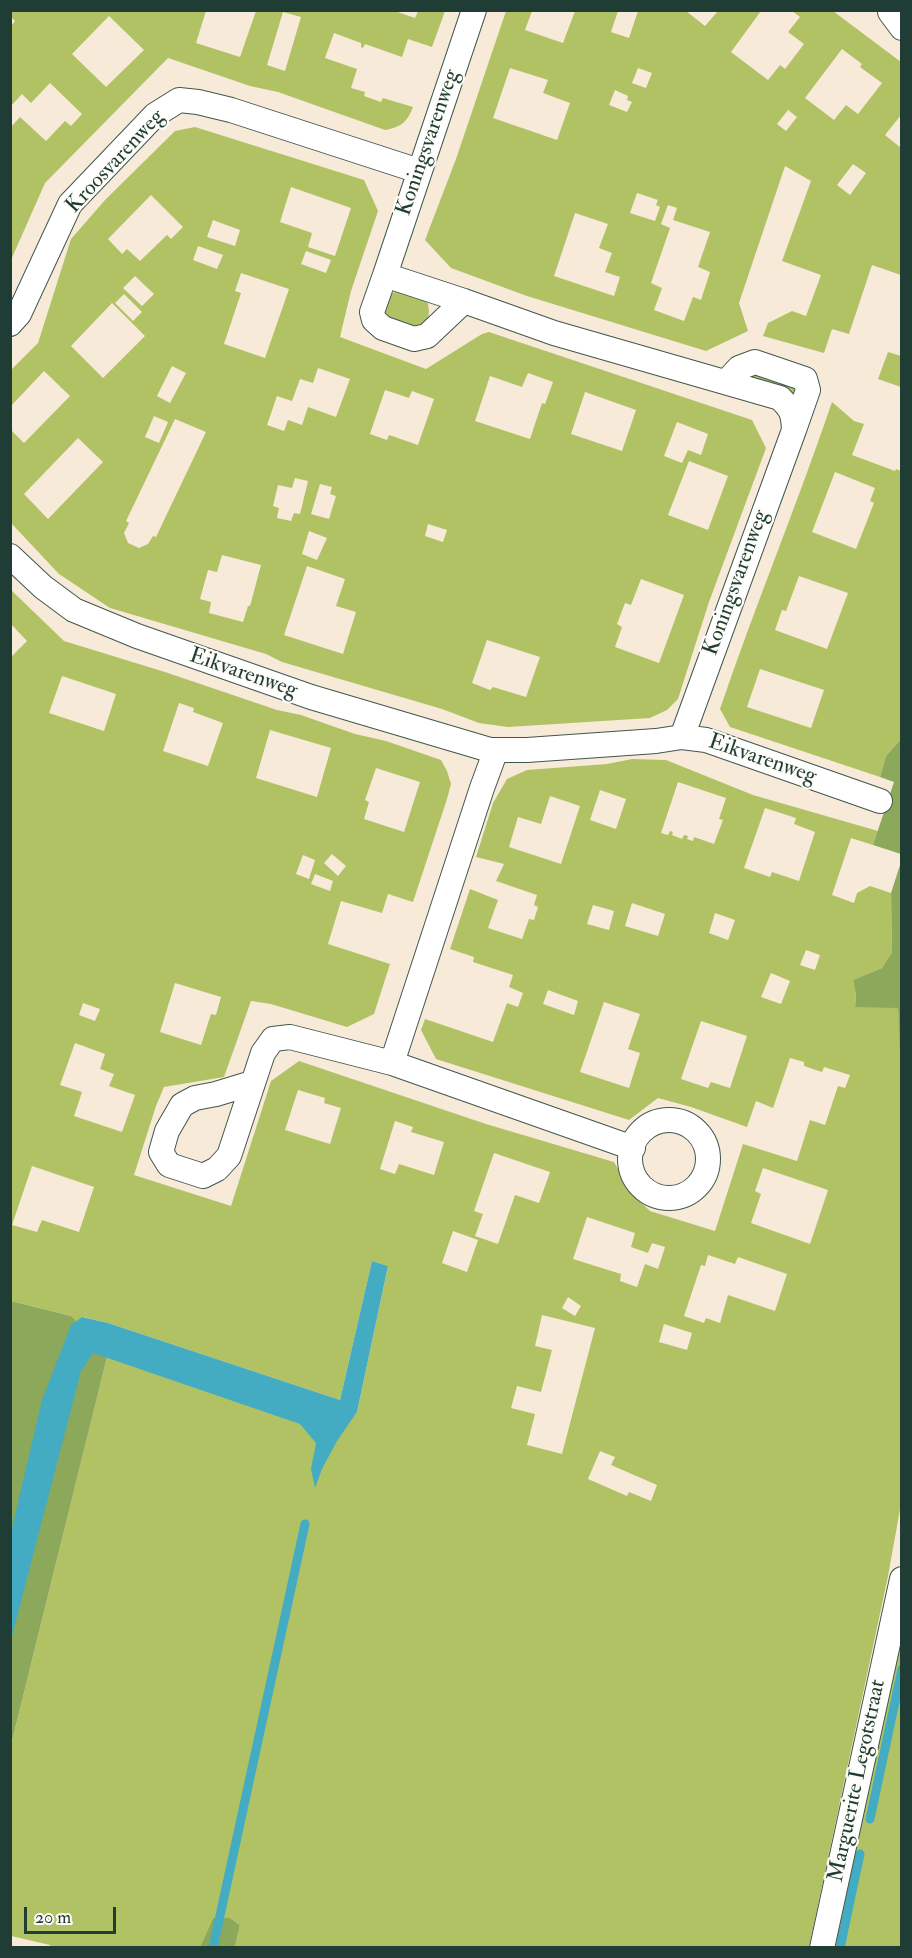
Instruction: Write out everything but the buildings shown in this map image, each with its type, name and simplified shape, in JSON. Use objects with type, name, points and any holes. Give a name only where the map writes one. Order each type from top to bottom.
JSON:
[{"type":"street","name":"Koningsvarenweg","points":[[464,301],[434,331],[427,336],[414,339],[384,328],[374,320],[372,312],[474,10]]},
{"type":"street","name":"Kroosvarenweg","points":[[10,324],[19,314],[70,204],[156,115],[179,100],[231,110],[419,171]]},
{"type":"street","name":"Koningsvarenweg","points":[[385,275],[554,333],[726,382],[739,368],[755,362],[805,379],[808,390],[682,737]]},
{"type":"street","name":"Eikvarenweg","points":[[10,556],[43,587],[74,610],[136,636],[311,697],[458,742],[490,750],[527,750],[656,741],[682,737],[706,740],[880,801]]},
{"type":"street","points":[[392,1063],[496,750]]},
{"type":"street","points":[[252,1083],[263,1053],[273,1040],[290,1037],[392,1063],[633,1148]]},
{"type":"street","name":"Marguerite Legotstraat","points":[[822,1947],[902,1579]]},
{"type":"green space","points":[[392,10],[415,18],[418,11],[445,11],[432,47],[408,39],[402,57],[365,44],[363,48],[361,43],[334,33],[325,58],[357,69],[351,88],[365,92],[364,96],[381,102],[383,98],[413,107],[403,123],[385,130],[278,92],[250,86],[168,58],[45,183],[11,260],[11,127],[20,117],[46,141],[65,121],[71,126],[82,114],[50,83],[31,103],[22,94],[11,106],[11,26],[15,21],[11,17],[11,11],[206,11],[196,43],[240,57],[256,11]],"holes":[[[283,12],[301,17],[285,71],[267,65]],[[109,16],[144,50],[106,87],[72,54]]]},
{"type":"green space","points":[[506,11],[532,11],[525,30],[563,43],[575,11],[618,11],[611,32],[629,38],[638,11],[686,11],[705,26],[718,11],[761,11],[731,52],[768,80],[780,65],[785,69],[804,44],[788,32],[800,17],[792,11],[833,11],[901,62],[901,115],[885,135],[901,148],[901,275],[872,265],[849,334],[832,329],[824,353],[763,336],[768,323],[792,311],[806,316],[821,275],[782,261],[811,181],[785,166],[739,303],[748,331],[706,351],[527,296],[451,268],[425,240],[456,159]],"holes":[[[842,49],[862,64],[860,67],[882,83],[858,114],[846,105],[834,120],[805,98]],[[510,68],[548,80],[543,93],[570,103],[557,140],[493,118]],[[638,68],[652,73],[646,88],[632,83]],[[615,90],[628,96],[627,100],[632,102],[627,112],[609,105]],[[788,110],[797,117],[786,131],[777,124]],[[853,164],[866,173],[850,195],[837,185]],[[637,193],[658,200],[656,205],[660,207],[655,221],[630,213]],[[668,205],[677,208],[673,220],[710,232],[698,267],[710,272],[701,300],[693,297],[684,321],[654,310],[662,288],[651,283],[670,228],[661,224]],[[575,213],[608,224],[599,248],[612,253],[605,272],[620,277],[614,296],[554,276]]]},
{"type":"green space","points":[[195,127],[364,180],[378,211],[351,291],[340,337],[426,369],[482,334],[489,332],[752,420],[766,448],[709,602],[678,699],[667,710],[650,718],[508,727],[479,723],[442,709],[282,662],[266,654],[110,608],[59,574],[11,523],[11,430],[24,443],[70,396],[44,371],[11,406],[11,370],[38,343],[71,239],[105,200],[175,131]],"holes":[[[291,187],[351,208],[335,256],[308,247],[312,233],[280,222]],[[151,195],[183,227],[171,239],[167,235],[140,261],[127,249],[122,254],[108,239]],[[213,220],[240,230],[235,246],[207,237]],[[198,246],[223,255],[217,269],[193,260]],[[306,251],[331,260],[326,273],[301,264]],[[241,273],[289,289],[265,358],[224,344],[241,293],[235,291]],[[135,276],[154,294],[142,306],[123,288]],[[124,294],[142,312],[133,321],[115,303]],[[112,303],[145,336],[103,378],[71,346]],[[172,366],[186,373],[170,403],[157,396]],[[318,368],[350,379],[336,417],[308,407],[302,425],[288,420],[284,431],[267,425],[277,396],[292,401],[300,379],[313,383]],[[528,373],[553,382],[545,404],[542,403],[530,439],[475,421],[490,376],[522,387]],[[385,390],[409,398],[412,391],[434,399],[418,445],[389,435],[387,440],[370,434]],[[585,392],[636,410],[622,451],[571,434]],[[154,416],[168,422],[159,443],[145,437]],[[175,419],[206,432],[156,537],[153,536],[148,544],[139,548],[128,543],[124,533],[129,523],[126,521]],[[677,422],[708,434],[701,455],[688,450],[682,463],[664,456]],[[78,438],[103,462],[48,519],[24,494]],[[689,461],[728,476],[708,530],[668,515]],[[295,478],[308,481],[300,514],[294,513],[291,521],[277,518],[279,508],[273,506],[278,485],[292,488]],[[320,484],[332,487],[330,494],[336,496],[329,519],[311,514]],[[428,524],[447,530],[443,542],[425,536]],[[309,531],[327,538],[317,560],[302,554]],[[222,555],[261,565],[250,606],[248,606],[243,622],[209,613],[211,602],[200,599],[208,570],[217,572]],[[307,566],[345,579],[336,606],[356,612],[343,654],[284,635]],[[641,579],[684,595],[659,663],[615,647],[622,627],[617,624],[625,603],[631,605]],[[487,640],[540,657],[526,697],[493,687],[490,690],[472,683]]]},
{"type":"green space","points":[[401,290],[427,301],[429,313],[421,325],[396,323],[384,314],[382,305],[386,299]]},
{"type":"green space","points":[[888,352],[901,356],[901,387],[878,379]]},
{"type":"green space","points":[[748,370],[797,385],[796,394],[792,396],[747,378]]},
{"type":"green space","points":[[832,402],[854,421],[864,424],[852,455],[895,471],[896,469],[901,471],[901,739],[886,756],[880,777],[730,727],[720,709]],"holes":[[[835,472],[875,488],[870,501],[874,503],[856,549],[812,532]],[[799,576],[848,593],[827,649],[775,630],[782,610],[786,611]],[[760,669],[824,690],[811,728],[747,707]]]},
{"type":"green space","points":[[10,589],[64,641],[277,710],[386,741],[441,760],[447,771],[451,784],[413,902],[388,894],[382,913],[341,901],[328,944],[390,964],[374,1014],[347,1027],[271,1004],[251,1001],[224,1077],[164,1087],[134,1175],[231,1206],[271,1081],[299,1061],[486,1124],[614,1162],[633,1195],[650,1211],[715,1231],[743,1144],[797,1161],[810,1120],[825,1125],[838,1086],[845,1088],[850,1075],[824,1067],[822,1072],[804,1066],[804,1062],[790,1058],[773,1108],[756,1101],[747,1127],[658,1098],[629,1120],[436,1059],[421,1030],[425,1019],[493,1042],[507,1003],[518,1007],[523,993],[509,987],[513,975],[473,962],[474,957],[450,949],[470,889],[498,900],[488,928],[522,939],[529,919],[534,920],[538,907],[534,905],[537,895],[496,881],[504,864],[476,857],[493,803],[507,779],[527,770],[607,764],[632,759],[666,760],[753,795],[878,831],[873,845],[851,838],[832,895],[854,903],[857,893],[870,886],[891,893],[892,952],[882,968],[853,980],[856,995],[855,1007],[898,1007],[902,1073],[901,1504],[888,1576],[809,1947],[235,1947],[240,1925],[230,1918],[213,1918],[200,1947],[50,1947],[50,1945],[11,1936],[11,1745],[108,1353],[349,1422],[357,1412],[388,1266],[372,1261],[340,1400],[108,1323],[83,1317],[71,1325],[71,1316],[11,1301],[10,658],[27,641],[11,624]],"holes":[[[62,676],[116,694],[104,731],[49,713]],[[179,703],[194,708],[193,712],[223,723],[208,766],[163,751]],[[270,730],[331,748],[317,797],[256,778]],[[376,768],[420,782],[404,832],[364,819],[369,802],[365,800]],[[678,782],[726,798],[719,819],[723,820],[714,844],[694,837],[693,841],[684,835],[682,839],[672,835],[673,832],[670,831],[668,835],[661,833]],[[600,790],[626,799],[616,829],[590,820]],[[550,796],[580,806],[561,864],[509,847],[518,817],[541,824]],[[765,808],[796,818],[794,824],[815,832],[799,881],[772,872],[770,877],[744,868]],[[332,854],[346,866],[338,876],[324,863]],[[303,855],[315,860],[309,879],[296,874]],[[315,874],[333,881],[330,891],[311,884]],[[632,903],[665,914],[658,936],[625,926]],[[593,905],[614,911],[609,930],[587,924]],[[715,913],[735,920],[728,940],[709,933]],[[806,950],[820,955],[815,970],[800,965]],[[771,973],[790,981],[781,1004],[761,997]],[[175,983],[221,997],[216,1015],[211,1014],[201,1045],[160,1032]],[[548,990],[578,1001],[574,1015],[543,1004]],[[604,1002],[640,1014],[628,1049],[640,1053],[629,1088],[580,1072]],[[83,1003],[100,1009],[95,1021],[79,1015]],[[701,1021],[747,1036],[730,1088],[711,1082],[708,1088],[681,1079]],[[75,1043],[105,1054],[100,1069],[114,1074],[109,1086],[135,1095],[122,1132],[74,1116],[82,1092],[60,1085]],[[298,1090],[325,1098],[324,1103],[341,1108],[330,1144],[285,1130]],[[395,1121],[413,1127],[411,1132],[444,1142],[434,1175],[399,1164],[395,1174],[380,1169]],[[494,1153],[550,1172],[539,1203],[515,1195],[498,1244],[475,1236],[483,1214],[474,1211]],[[32,1166],[94,1187],[79,1232],[42,1220],[37,1232],[12,1225]],[[763,1168],[828,1190],[810,1244],[751,1223],[761,1194],[755,1191]],[[587,1217],[635,1233],[631,1247],[648,1253],[652,1243],[665,1247],[658,1269],[645,1264],[637,1287],[620,1281],[621,1274],[573,1259]],[[453,1231],[478,1240],[467,1272],[442,1263]],[[708,1255],[735,1264],[738,1257],[787,1274],[775,1311],[728,1295],[720,1323],[706,1318],[704,1323],[684,1316],[701,1265],[705,1266]],[[568,1297],[581,1306],[575,1316],[562,1308]],[[542,1315],[595,1328],[562,1454],[527,1445],[535,1414],[511,1408],[517,1386],[541,1392],[552,1350],[535,1346]],[[664,1324],[692,1333],[687,1350],[659,1342]],[[600,1451],[615,1457],[611,1465],[657,1485],[651,1501],[629,1492],[627,1496],[588,1479]]]},
{"type":"green space","points":[[901,739],[901,854],[873,845],[894,782],[880,777],[886,756]]},
{"type":"green space","points":[[901,862],[901,1073],[898,1008],[855,1007],[856,995],[853,980],[882,968],[892,952],[891,893]]},
{"type":"green space","points":[[11,1301],[71,1316],[108,1353],[11,1745]]},
{"type":"green space","points":[[901,1642],[901,1947],[834,1948]]},
{"type":"green space","points":[[213,1918],[230,1918],[240,1925],[235,1947],[200,1947]]},
{"type":"water","points":[[372,1261],[388,1266],[357,1412],[337,1441],[315,1488],[311,1469],[316,1443],[300,1424],[93,1353],[81,1371],[11,1640],[11,1532],[42,1400],[71,1325],[82,1317],[108,1323],[340,1400]]},
{"type":"waterway","points":[[213,1948],[305,1524]]},
{"type":"waterway","points":[[870,1819],[902,1669]]},
{"type":"waterway","points":[[840,1948],[860,1854]]}]
